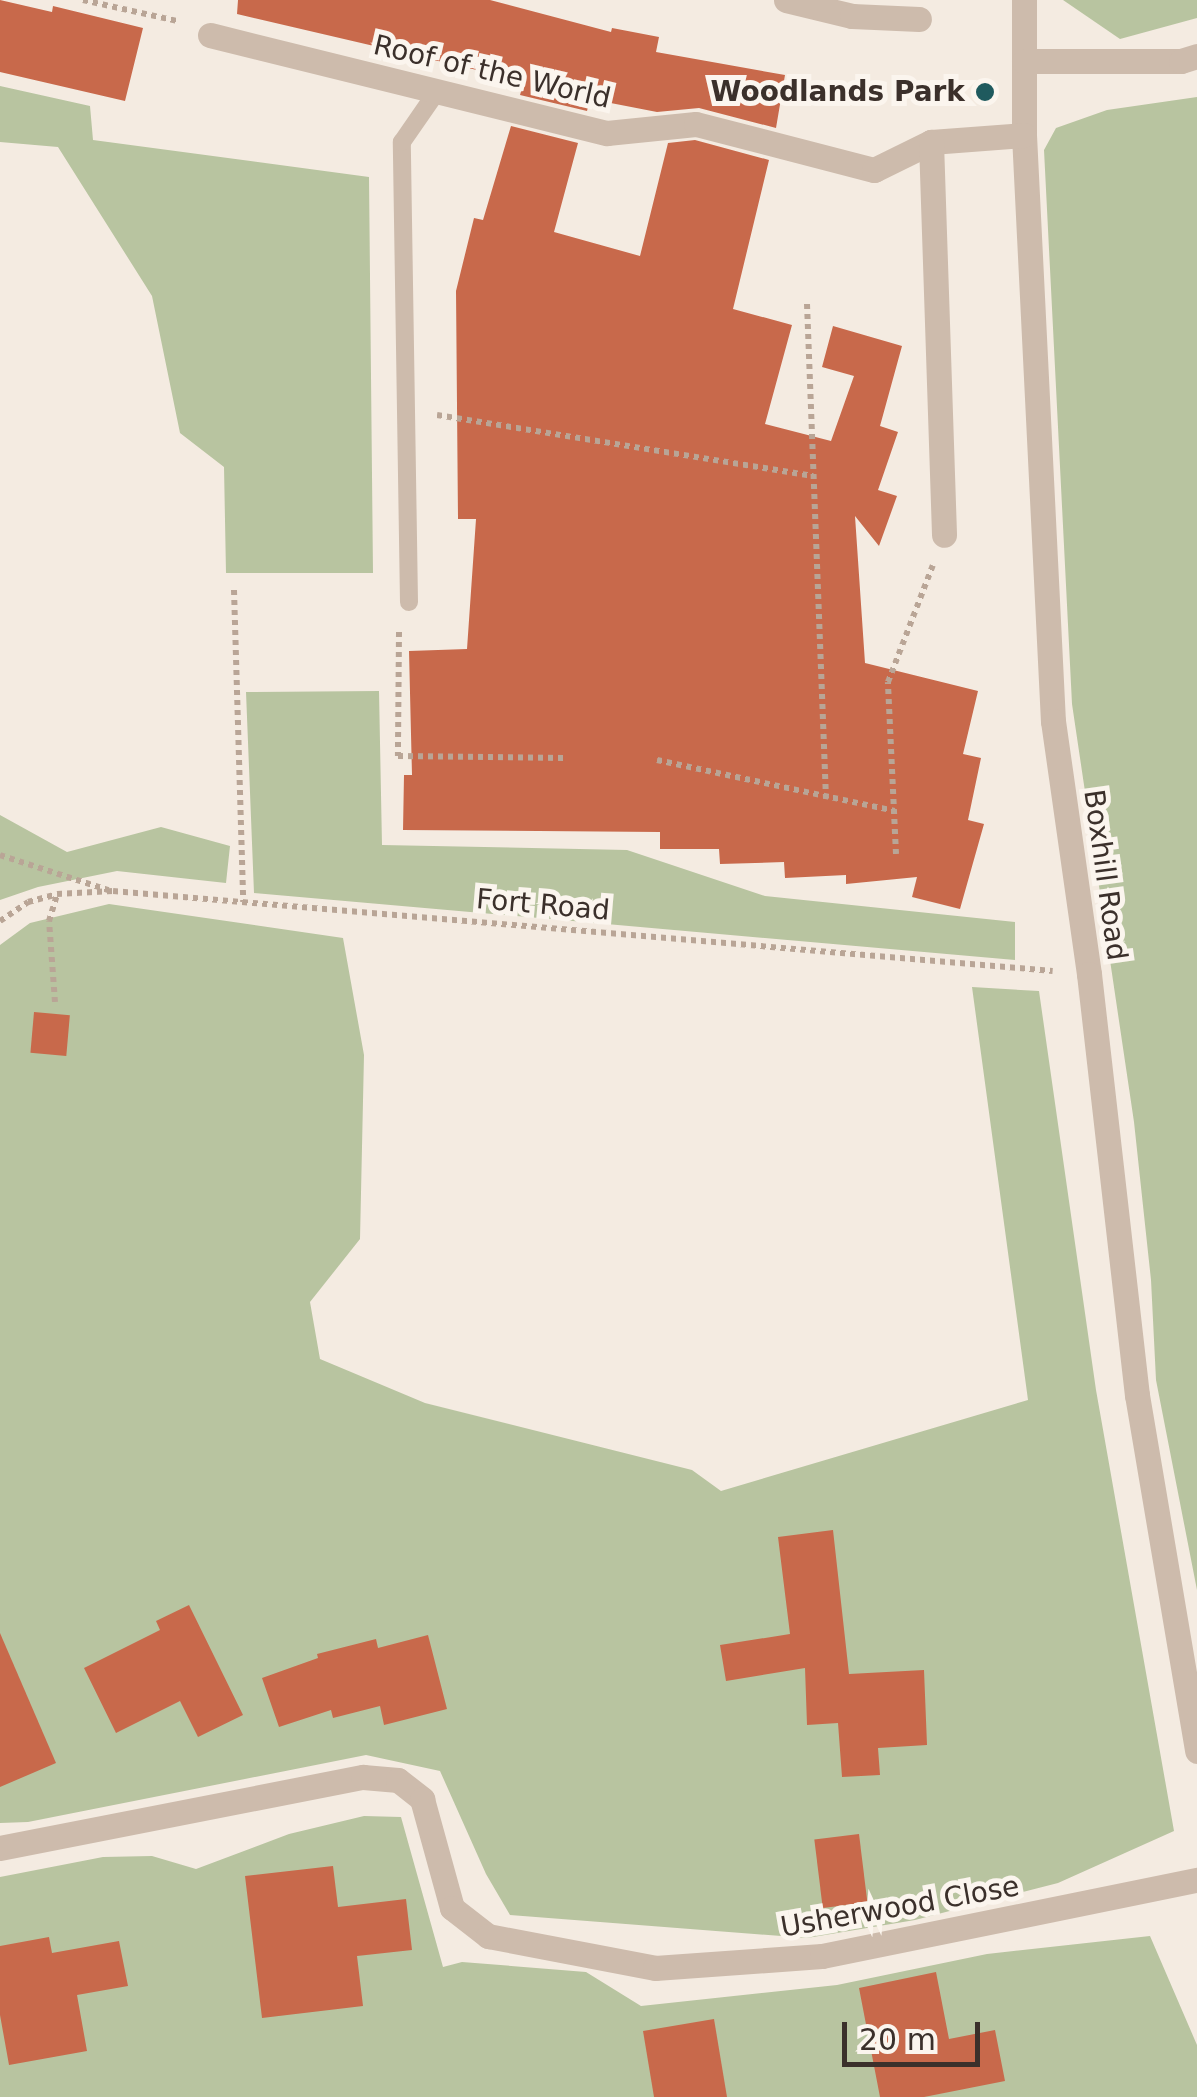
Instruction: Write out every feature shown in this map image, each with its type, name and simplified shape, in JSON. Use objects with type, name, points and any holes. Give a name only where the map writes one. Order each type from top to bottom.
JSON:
[{"type":"street","points":[[786,0],[852,16],[919,20]]},
{"type":"street","name":"Boxhill Road","points":[[1024,0],[1024,135],[1053,721],[1089,974],[1137,1395],[1197,1751]]},
{"type":"street","name":"Roof of the World","points":[[210,36],[606,133],[696,124],[874,170],[931,142],[1024,135]]},
{"type":"street","points":[[1024,61],[1181,61],[1197,56]]},
{"type":"street","points":[[931,142],[944,535]]},
{"type":"street","name":"Usherwood Close","points":[[0,1848],[362,1777],[398,1780],[422,1799],[452,1908],[488,1936],[655,1968],[822,1956],[1197,1880]]},
{"type":"lane","points":[[408,602],[402,142],[438,90]]},
{"type":"path","points":[[82,0],[189,24],[210,36]]},
{"type":"path","points":[[807,304],[826,799]]},
{"type":"path","points":[[406,414],[427,414],[813,476]]},
{"type":"path","points":[[896,854],[888,682],[944,535]]},
{"type":"path","points":[[234,590],[243,902]]},
{"type":"path","points":[[408,602],[396,643],[398,756],[564,758]]},
{"type":"path","points":[[657,760],[895,811]]},
{"type":"path","points":[[0,855],[113,891]]},
{"type":"path","name":"Fort Road","points":[[0,921],[28,902],[57,894],[113,891],[1089,974]]},
{"type":"path","points":[[56,1002],[50,921],[57,894]]},
{"type":"green space","points":[[1063,0],[1197,0],[1197,18],[1120,39]]},
{"type":"green space","points":[[0,86],[90,106],[93,140],[369,177],[373,573],[226,573],[224,467],[180,433],[152,296],[58,147],[0,142]]},
{"type":"green space","points":[[1197,97],[1197,1590],[1156,1380],[1151,1280],[1134,1122],[1072,704],[1044,150],[1056,128],[1107,110]]},
{"type":"green space","points":[[379,691],[382,845],[627,850],[765,896],[1015,922],[1015,960],[254,893],[246,692]]},
{"type":"green space","points":[[0,815],[67,852],[161,827],[230,846],[226,883],[117,871],[38,887],[0,900]]},
{"type":"green space","points":[[109,904],[343,938],[364,1055],[360,1239],[310,1302],[320,1359],[425,1403],[692,1470],[721,1491],[1028,1400],[972,987],[1039,991],[1096,1390],[1174,1831],[1058,1883],[915,1920],[807,1938],[510,1915],[486,1874],[440,1771],[366,1755],[28,1822],[0,1823],[0,945],[30,923]]},
{"type":"green space","points":[[364,1816],[401,1817],[443,1967],[462,1962],[586,1972],[641,2006],[837,1985],[987,1954],[1150,1936],[1197,2045],[1197,2097],[0,2097],[0,1877],[103,1857],[152,1856],[196,1869],[289,1834]]},
{"type":"building","points":[[0,0],[52,12],[53,6],[143,28],[125,101],[0,72]]},
{"type":"building","points":[[238,0],[490,0],[611,32],[612,28],[659,37],[656,52],[785,75],[776,128],[699,108],[657,112],[590,99],[587,111],[520,95],[524,81],[237,14]]},
{"type":"building","points":[[511,126],[578,143],[554,232],[640,256],[668,143],[695,140],[769,160],[733,309],[792,325],[765,424],[831,441],[854,376],[822,367],[833,326],[902,346],[880,426],[898,432],[878,490],[897,496],[879,546],[855,516],[865,663],[978,691],[963,754],[981,758],[968,820],[984,824],[960,909],[912,897],[917,877],[846,884],[846,875],[785,878],[784,862],[720,864],[719,849],[660,849],[660,832],[403,830],[404,775],[412,775],[409,651],[467,649],[476,519],[458,519],[456,291],[474,218],[483,220]]},
{"type":"building","points":[[34,1012],[70,1015],[66,1056],[30,1053]]},
{"type":"building","points":[[833,1530],[849,1674],[924,1670],[927,1745],[878,1748],[880,1775],[842,1777],[838,1723],[807,1725],[805,1668],[726,1681],[720,1645],[790,1634],[778,1537]]},
{"type":"building","points":[[189,1605],[243,1715],[198,1737],[180,1701],[116,1733],[84,1668],[160,1630],[156,1621]]},
{"type":"building","points":[[0,1633],[56,1763],[0,1787]]},
{"type":"building","points":[[428,1635],[447,1709],[384,1725],[380,1706],[333,1718],[331,1710],[279,1727],[262,1678],[318,1658],[317,1654],[376,1639],[378,1648]]},
{"type":"building","points":[[859,1834],[867,1902],[823,1908],[814,1839]]},
{"type":"building","points":[[333,1866],[338,1907],[406,1899],[412,1950],[357,1956],[363,2006],[262,2018],[245,1876]]},
{"type":"building","points":[[49,1937],[52,1953],[119,1941],[128,1986],[77,1995],[87,2051],[9,2065],[0,2015],[0,1946]]},
{"type":"building","points":[[936,1972],[949,2039],[995,2030],[1005,2081],[924,2097],[880,2097],[859,1988]]},
{"type":"building","points":[[714,2019],[727,2097],[654,2097],[643,2031]]},
{"type":"place","name":"Woodlands Park","points":[[985,92]]}]
